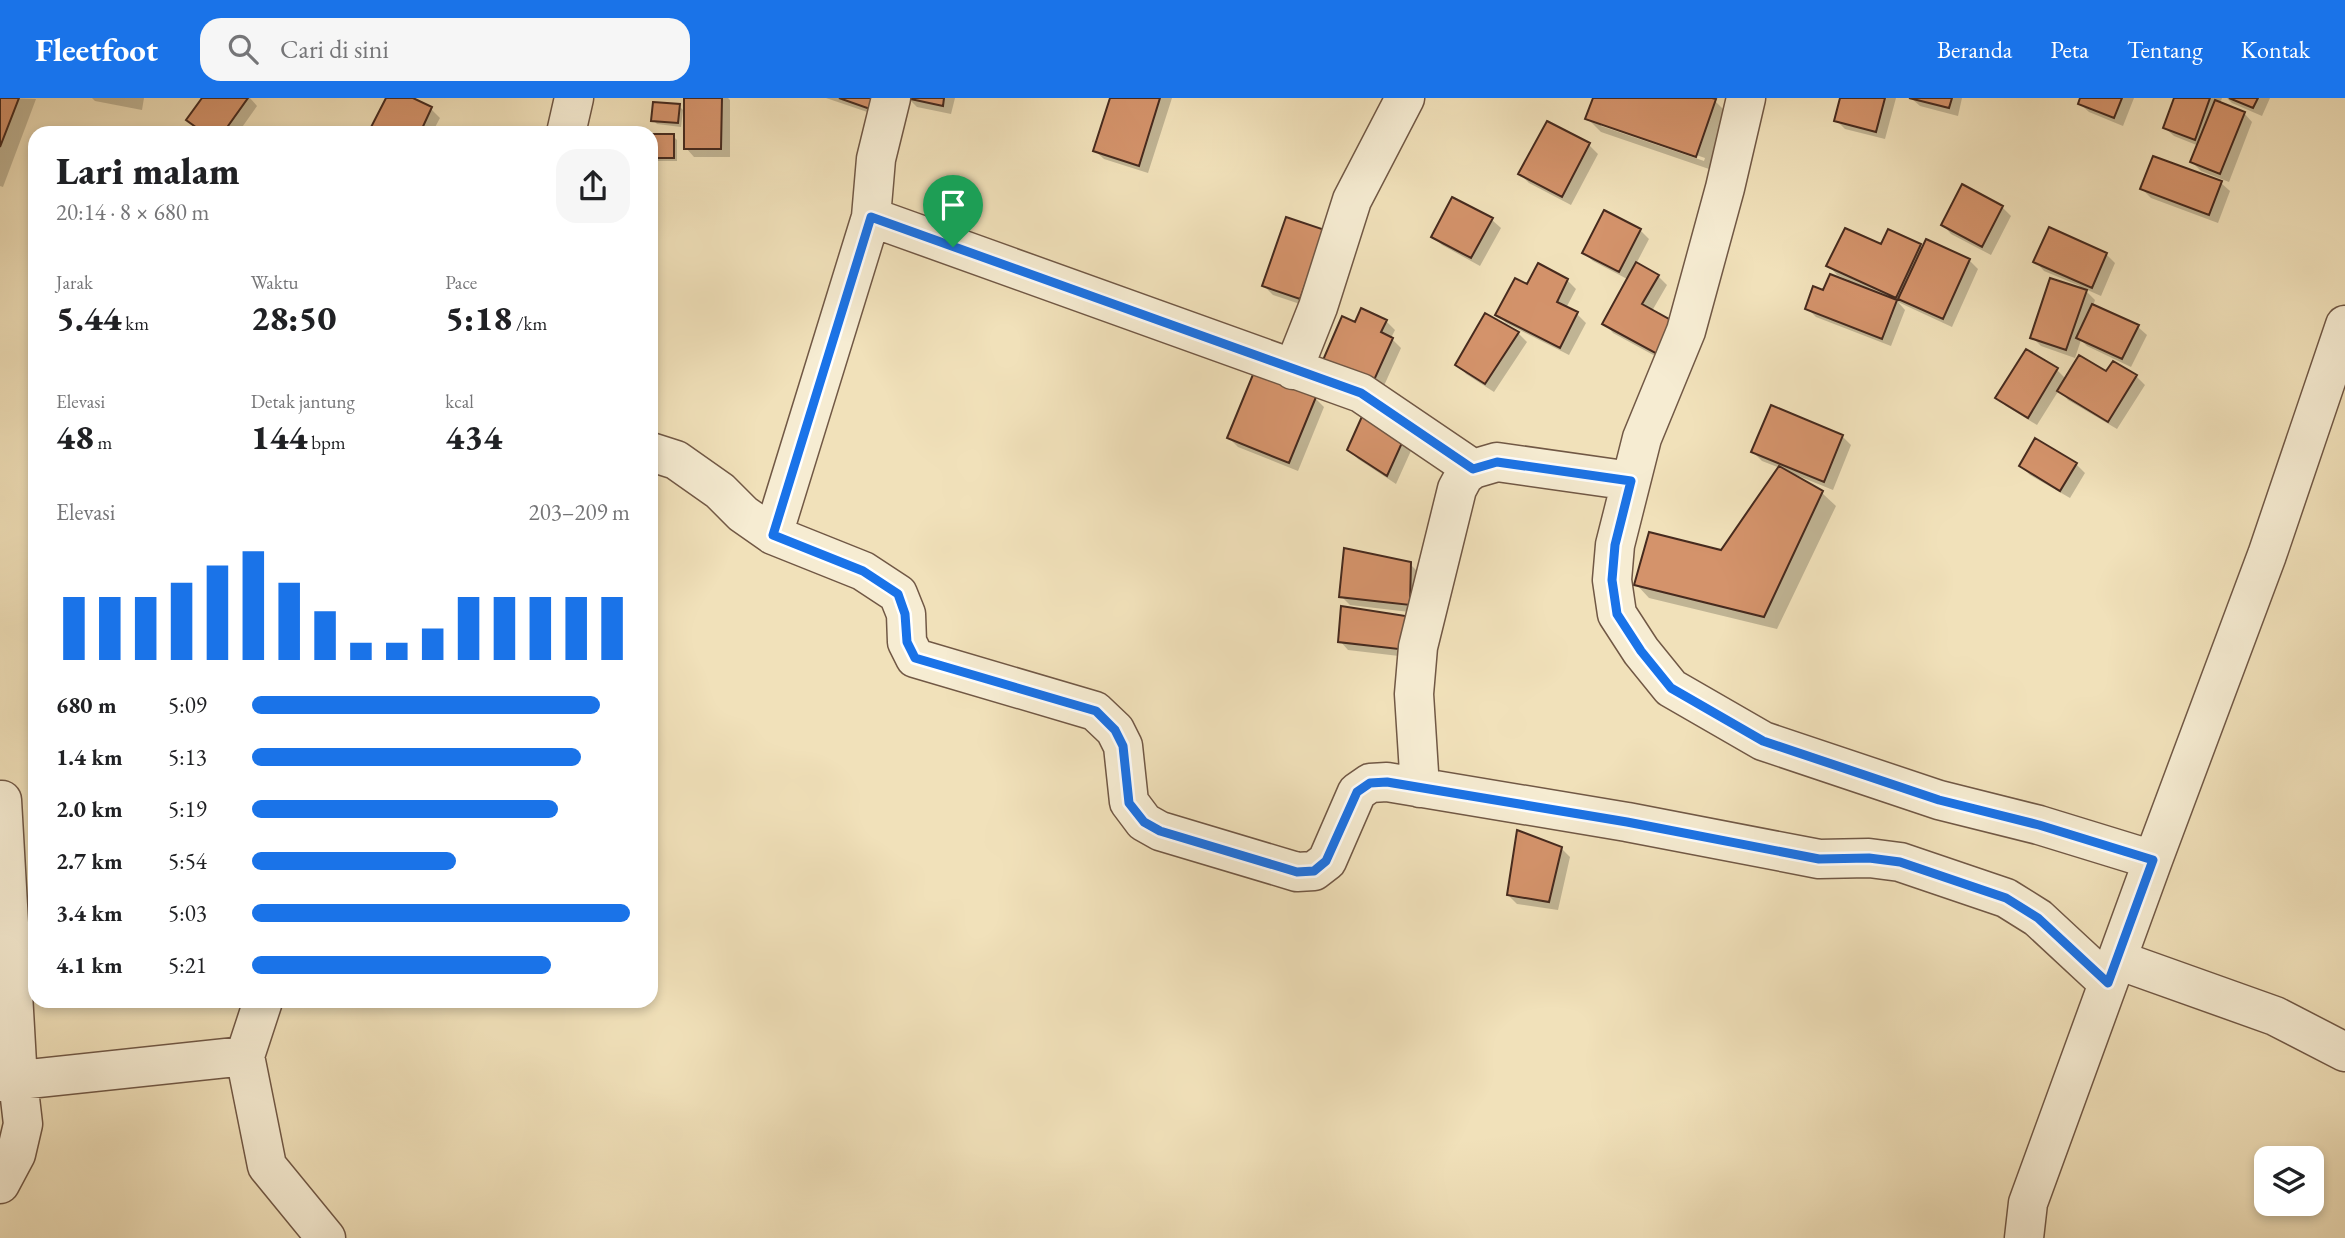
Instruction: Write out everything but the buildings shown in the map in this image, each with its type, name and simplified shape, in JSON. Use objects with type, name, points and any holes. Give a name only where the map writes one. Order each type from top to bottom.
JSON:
[{"type":"street","points":[[568,126],[574,98]]},
{"type":"street","points":[[773,535],[871,217],[876,159],[891,98]]},
{"type":"street","points":[[1293,370],[1318,307],[1352,200],[1405,98]]},
{"type":"street","points":[[1746,98],[1686,331],[1642,438],[1631,481],[1615,545],[1612,580],[1617,614],[1641,651],[1671,688],[1763,741],[1939,800],[2039,825],[2153,860]]},
{"type":"street","points":[[871,217],[1361,393],[1473,469]]},
{"type":"street","points":[[2024,1238],[2028,1203],[2267,555],[2345,325]]},
{"type":"street","points":[[658,454],[676,460],[720,491],[743,513],[773,535],[863,571],[898,594],[905,614],[907,642],[915,658],[1096,711],[1115,730],[1123,746],[1129,803],[1144,822],[1160,831],[1297,872],[1314,871],[1326,861],[1357,792],[1370,783],[1387,782],[1627,822],[1819,859],[1869,858],[1900,862],[2006,898],[2113,971],[2274,1016],[2345,1052]]},
{"type":"street","points":[[1420,788],[1414,694],[1418,647],[1457,489],[1464,477],[1473,469],[1497,462],[1631,481]]},
{"type":"street","points":[[0,1184],[16,1154],[23,1124],[9,1081],[15,939],[12,799]]},
{"type":"street","points":[[261,1008],[244,1056],[267,1166],[326,1238]]},
{"type":"street","points":[[9,1081],[244,1056]]},
{"type":"route","points":[[871,217],[953,247],[1361,393],[1473,469],[1497,462],[1631,481],[1615,545],[1612,580],[1617,614],[1641,651],[1671,688],[1763,741],[1939,800],[2039,825],[2153,860],[2108,983],[2038,918],[2006,898],[1900,862],[1869,858],[1819,859],[1627,822],[1387,782],[1370,783],[1357,792],[1326,861],[1314,871],[1297,872],[1250,859],[1160,831],[1144,822],[1129,803],[1123,746],[1115,730],[1096,711],[915,658],[907,642],[905,614],[898,594],[863,571],[773,535],[871,217]]}]
